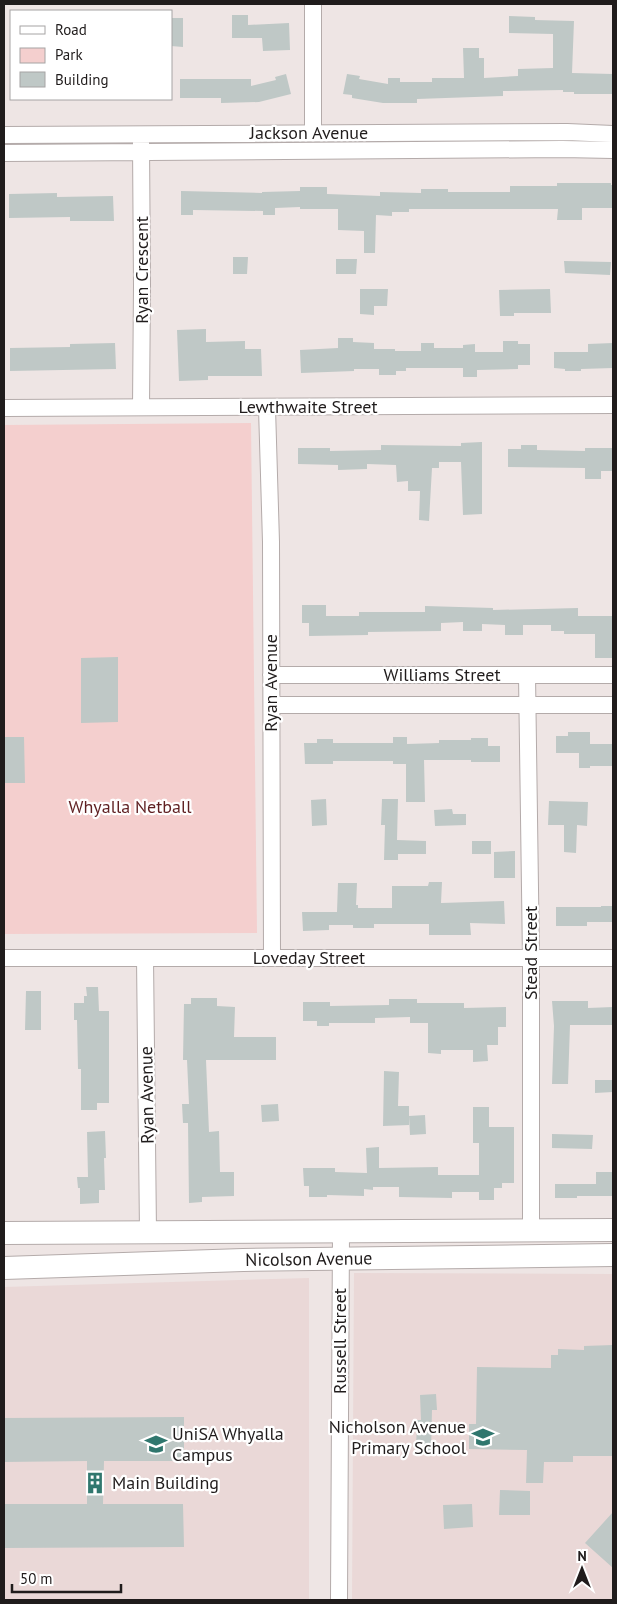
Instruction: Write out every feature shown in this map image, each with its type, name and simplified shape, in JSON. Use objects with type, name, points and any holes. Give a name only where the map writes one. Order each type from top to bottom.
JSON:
[{"type":"main road","name":"Nicolson Avenue","points":[[4,1233],[613,1230]]},
{"type":"main road","name":"Nicolson Avenue","points":[[4,1268],[243,1260],[613,1255]]},
{"type":"street","points":[[312,4],[313,133]]},
{"type":"street","name":"Jackson Avenue","points":[[4,135],[567,132],[613,134]]},
{"type":"street","name":"Ryan Crescent","points":[[141,134],[141,407]]},
{"type":"street","name":"Jackson Avenue","points":[[4,153],[613,150]]},
{"type":"street","name":"Lewthwaite Street","points":[[4,408],[613,405]]},
{"type":"street","name":"Ryan Avenue","points":[[267,408],[271,542],[272,958]]},
{"type":"street","name":"Stead Street","points":[[527,675],[531,959],[530,1230]]},
{"type":"street","name":"Williams Street","points":[[271,676],[613,675]]},
{"type":"street","name":"Williams Street","points":[[272,705],[613,705]]},
{"type":"street","name":"Loveday Street","points":[[4,958],[613,958]]},
{"type":"street","name":"Ryan Avenue","points":[[145,958],[148,1232]]},
{"type":"street","name":"Russell Street","points":[[339,1600],[341,1232]]},
{"type":"shaded area","name":"Nicholson Avenue Primary School","points":[[354,1273],[613,1274],[613,1600],[352,1600]]},
{"type":"shaded area","name":"UniSA Whyalla Campus","points":[[309,1278],[309,1600],[4,1600],[4,1287]]},
{"type":"green space","name":"Whyalla Netball","points":[[251,423],[257,933],[4,934],[4,425]]},
{"type":"building","points":[[232,15],[248,15],[248,25],[289,23],[290,50],[263,51],[262,38],[232,38]]},
{"type":"building","points":[[509,16],[535,17],[535,20],[574,21],[572,73],[613,74],[613,94],[574,94],[574,92],[563,92],[563,90],[503,91],[503,96],[417,99],[417,103],[383,103],[352,98],[352,95],[343,94],[347,74],[360,76],[359,79],[388,84],[388,78],[400,78],[400,82],[432,82],[432,78],[464,78],[463,48],[479,48],[479,58],[484,58],[484,78],[518,76],[518,69],[553,68],[553,34],[509,33]]},
{"type":"building","points":[[172,18],[183,18],[183,47],[172,46]]},
{"type":"building","points":[[286,74],[291,94],[259,102],[221,103],[221,98],[180,98],[180,79],[251,79],[251,86],[276,80],[275,77]]},
{"type":"building","points":[[557,183],[611,183],[613,185],[613,208],[582,208],[582,220],[557,220],[558,209],[409,209],[409,212],[392,212],[392,216],[376,215],[375,253],[364,253],[364,231],[338,230],[338,209],[275,208],[275,215],[263,215],[263,211],[193,210],[193,215],[181,215],[181,191],[262,193],[300,191],[300,187],[327,187],[327,194],[380,196],[380,192],[421,193],[421,189],[448,189],[448,192],[510,192],[510,186],[557,186]]},
{"type":"building","points":[[57,193],[57,197],[113,196],[114,221],[70,221],[70,217],[9,218],[9,194]]},
{"type":"building","points":[[233,257],[248,257],[247,274],[233,274]]},
{"type":"building","points":[[336,259],[357,259],[356,274],[336,274]]},
{"type":"building","points":[[564,261],[611,262],[610,275],[565,273]]},
{"type":"building","points":[[360,289],[388,289],[387,306],[374,306],[374,315],[360,314]]},
{"type":"building","points":[[550,289],[551,313],[514,313],[514,316],[500,316],[499,290]]},
{"type":"building","points":[[206,329],[206,342],[245,341],[245,349],[261,349],[262,376],[208,376],[208,380],[179,381],[177,330]]},
{"type":"building","points":[[338,338],[353,338],[353,342],[374,343],[374,349],[395,349],[395,351],[421,351],[421,343],[434,343],[434,348],[463,348],[463,345],[475,344],[475,352],[503,352],[503,341],[518,341],[518,344],[530,344],[530,365],[518,365],[518,369],[477,370],[477,377],[463,377],[463,368],[406,368],[406,371],[396,371],[396,375],[379,375],[379,369],[301,373],[300,350],[338,348]]},
{"type":"building","points":[[115,343],[116,369],[10,371],[10,348],[70,347],[70,344]]},
{"type":"building","points":[[613,343],[613,368],[565,371],[565,369],[554,368],[554,352],[588,352],[588,344]]},
{"type":"building","points":[[482,442],[482,514],[463,515],[461,462],[439,462],[439,468],[432,468],[429,521],[419,520],[420,491],[408,491],[408,481],[397,482],[396,465],[367,464],[367,469],[338,470],[338,465],[298,464],[298,448],[330,448],[330,451],[381,450],[381,445],[461,446],[461,443]]},
{"type":"building","points":[[521,445],[537,445],[537,450],[585,451],[585,448],[613,448],[613,471],[601,471],[601,479],[585,479],[585,468],[508,467],[508,449],[521,449]]},
{"type":"building","points":[[302,605],[326,605],[326,616],[359,616],[359,612],[425,612],[425,606],[493,608],[493,610],[578,608],[578,616],[613,616],[613,658],[595,658],[595,634],[564,634],[564,631],[551,631],[551,625],[523,625],[523,635],[505,635],[505,625],[482,624],[482,631],[463,631],[463,622],[441,623],[441,631],[368,632],[368,635],[309,636],[309,623],[302,623]]},
{"type":"building","points":[[118,657],[118,722],[81,723],[81,658]]},
{"type":"building","points":[[568,732],[590,732],[590,744],[613,744],[613,766],[579,768],[579,753],[556,753],[556,736],[568,736]]},
{"type":"building","points":[[4,737],[24,737],[25,783],[4,783]]},
{"type":"building","points":[[393,737],[407,737],[407,744],[439,743],[439,740],[488,738],[488,746],[500,746],[500,762],[424,760],[425,802],[406,802],[406,764],[393,764],[393,761],[333,761],[333,764],[305,764],[304,743],[317,743],[317,739],[333,739],[333,743],[393,743]]},
{"type":"building","points":[[326,799],[327,825],[312,826],[311,800]]},
{"type":"building","points":[[382,799],[398,799],[397,840],[426,841],[426,854],[398,854],[398,860],[384,860],[385,825],[381,825]]},
{"type":"building","points":[[549,801],[588,802],[587,826],[577,825],[576,853],[564,852],[564,825],[548,825]]},
{"type":"building","points":[[452,809],[453,814],[466,814],[466,825],[435,826],[434,810]]},
{"type":"building","points":[[472,841],[491,841],[491,854],[472,854]]},
{"type":"building","points":[[515,851],[515,878],[494,878],[494,852]]},
{"type":"building","points":[[429,882],[442,882],[441,903],[504,901],[505,924],[470,923],[471,935],[429,935],[429,924],[374,924],[374,928],[353,928],[353,925],[329,925],[329,930],[303,931],[302,912],[337,912],[338,883],[357,883],[356,905],[358,905],[358,908],[392,908],[392,886],[428,886]]},
{"type":"building","points":[[613,906],[613,922],[587,922],[587,926],[556,926],[556,907]]},
{"type":"building","points":[[86,987],[98,987],[99,1011],[109,1011],[109,1103],[97,1103],[97,1110],[81,1110],[81,1069],[78,1069],[77,1020],[74,1020],[74,1003],[84,1003],[84,996],[87,996]]},
{"type":"building","points":[[26,991],[41,991],[41,1030],[25,1030]]},
{"type":"building","points":[[191,998],[217,998],[217,1006],[235,1007],[234,1037],[276,1037],[276,1060],[206,1060],[209,1132],[219,1131],[220,1172],[234,1172],[234,1196],[202,1197],[202,1202],[189,1203],[188,1123],[183,1123],[182,1104],[189,1104],[187,1060],[183,1060],[184,1004],[191,1004]]},
{"type":"building","points":[[389,999],[417,999],[417,1003],[464,1003],[464,1008],[506,1007],[506,1027],[498,1027],[498,1045],[487,1045],[488,1061],[473,1062],[473,1050],[441,1050],[441,1054],[428,1053],[428,1023],[410,1023],[410,1017],[375,1018],[375,1023],[329,1023],[329,1026],[317,1026],[317,1021],[303,1021],[303,1002],[330,1002],[330,1006],[389,1005]]},
{"type":"building","points":[[552,1001],[588,1001],[588,1008],[613,1007],[613,1025],[570,1025],[568,1084],[552,1084],[554,1026]]},
{"type":"building","points":[[384,1071],[399,1072],[398,1106],[409,1106],[409,1125],[383,1126]]},
{"type":"building","points":[[595,1080],[613,1080],[613,1092],[595,1093]]},
{"type":"building","points":[[278,1104],[279,1121],[262,1122],[261,1105]]},
{"type":"building","points":[[473,1107],[489,1107],[489,1127],[514,1127],[514,1183],[502,1183],[502,1188],[494,1188],[494,1200],[479,1200],[479,1192],[452,1192],[452,1198],[399,1197],[399,1187],[373,1187],[373,1190],[364,1189],[364,1196],[327,1195],[327,1197],[309,1197],[309,1186],[304,1186],[303,1168],[335,1168],[335,1172],[367,1173],[366,1148],[379,1147],[379,1168],[438,1167],[438,1175],[479,1175],[479,1143],[473,1143]]},
{"type":"building","points":[[425,1115],[426,1134],[410,1135],[409,1116]]},
{"type":"building","points":[[105,1131],[105,1190],[99,1190],[99,1203],[80,1204],[80,1188],[78,1188],[77,1177],[88,1177],[87,1132]]},
{"type":"building","points":[[552,1134],[593,1135],[592,1149],[552,1148]]},
{"type":"building","points":[[596,1172],[613,1172],[613,1196],[555,1198],[555,1184],[596,1184]]},
{"type":"building","points":[[613,1345],[613,1456],[573,1456],[573,1462],[544,1462],[543,1483],[526,1483],[527,1450],[469,1449],[469,1424],[476,1424],[477,1367],[551,1368],[551,1355],[558,1355],[558,1349],[584,1350],[584,1346]]},
{"type":"building","points":[[436,1394],[437,1410],[432,1410],[431,1451],[416,1450],[417,1420],[421,1420],[420,1395]]},
{"type":"building","name":"Main Building","points":[[184,1417],[184,1461],[104,1461],[103,1504],[183,1504],[184,1547],[4,1548],[4,1504],[87,1504],[87,1461],[4,1462],[4,1418]]},
{"type":"building","points":[[500,1490],[530,1491],[530,1515],[499,1515]]},
{"type":"building","points":[[472,1504],[473,1527],[444,1529],[443,1505]]},
{"type":"building","points":[[613,1512],[613,1568],[585,1543]]},
{"type":"place","name":"Nicholson Avenue Primary School","points":[[483,1437]]},
{"type":"place","name":"UniSA Whyalla Campus","points":[[156,1444]]},
{"type":"place","name":"Main Building","points":[[95,1483]]}]
